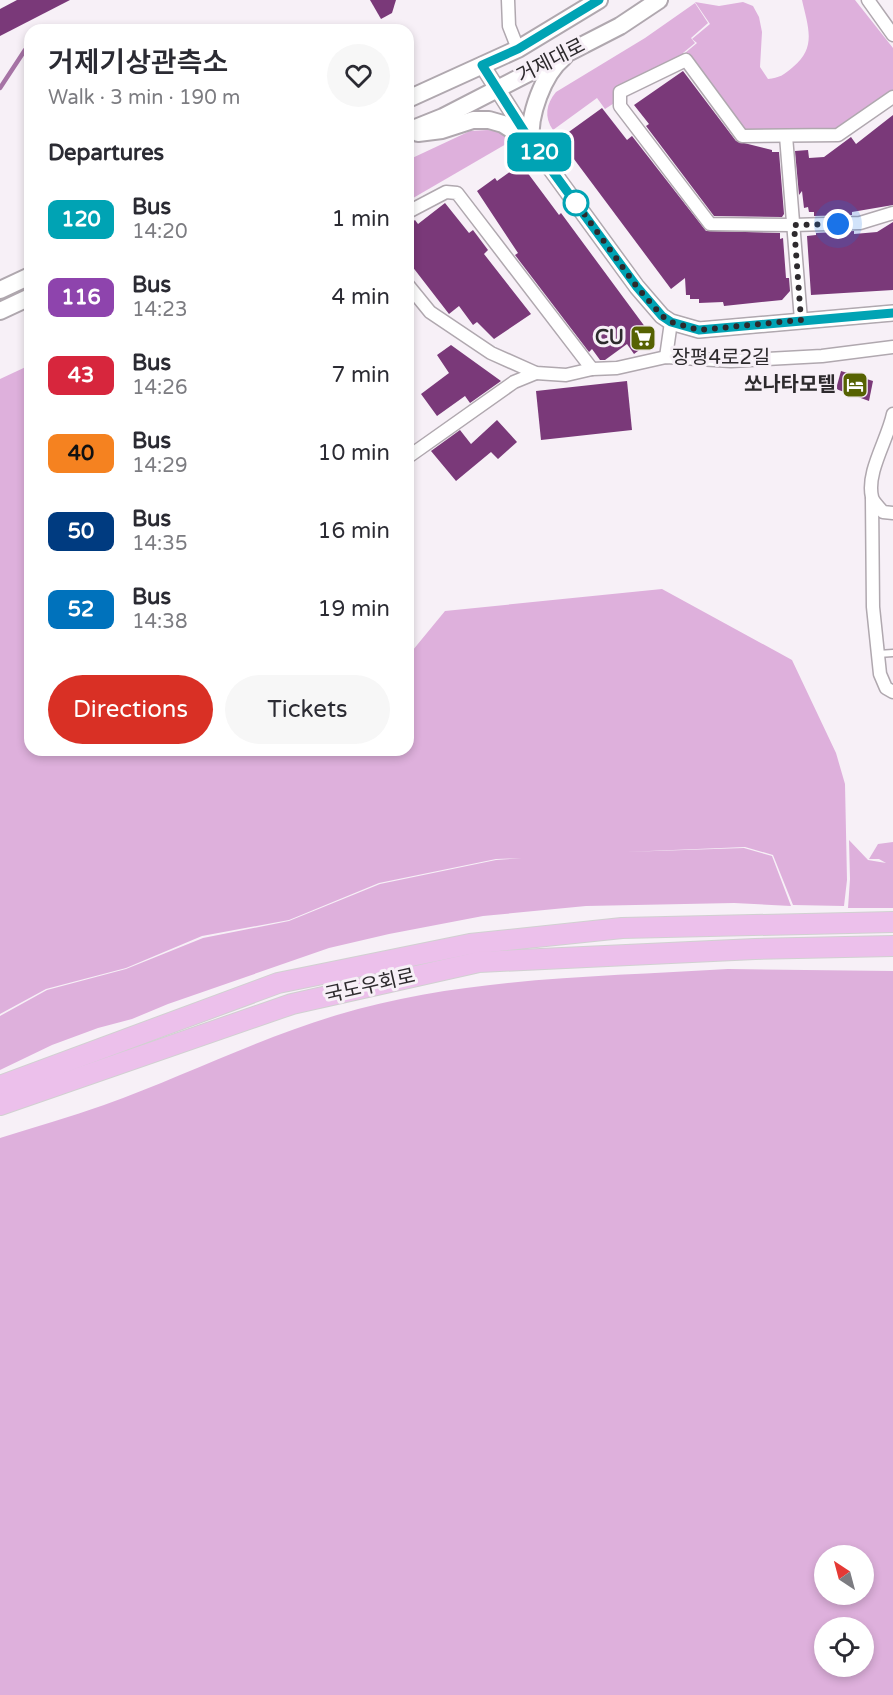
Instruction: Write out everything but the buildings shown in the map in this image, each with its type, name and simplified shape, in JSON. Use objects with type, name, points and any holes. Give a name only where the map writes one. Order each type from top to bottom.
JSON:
[{"type":"highway","name":"국도우회로","points":[[0,1086],[278,983],[470,944],[622,928],[893,922]]},
{"type":"highway","name":"국도우회로","points":[[0,1105],[292,1004],[478,962],[755,949],[893,946]]},
{"type":"main road","name":"거제대로","points":[[414,96],[518,49],[599,0]]},
{"type":"main road","name":"거제대로","points":[[414,129],[443,117],[620,26],[658,0]]},
{"type":"main road","points":[[531,142],[530,128],[542,91],[559,61],[571,51]]},
{"type":"main road","points":[[414,133],[442,130],[473,120],[489,120],[503,124],[531,142]]},
{"type":"main road","points":[[0,290],[24,279]]},
{"type":"main road","points":[[0,311],[24,300]]},
{"type":"street","points":[[508,0],[509,26],[518,49]]},
{"type":"street","points":[[868,0],[893,35]]},
{"type":"street","points":[[893,97],[838,135],[742,136],[686,60],[620,92],[618,96],[620,106],[710,224],[860,224],[893,213]]},
{"type":"street","points":[[482,65],[531,142],[637,287],[662,316],[671,322],[699,330],[893,313]]},
{"type":"street","points":[[786,136],[801,320]]},
{"type":"street","points":[[414,209],[446,192],[457,193],[591,369]]},
{"type":"street","points":[[414,292],[430,312],[491,353],[536,373]]},
{"type":"street","points":[[666,357],[671,322]]},
{"type":"street","name":"장평4로2길","points":[[536,373],[566,375],[591,369],[617,368],[666,357],[731,361],[794,358],[893,347]]},
{"type":"street","points":[[414,453],[514,382],[536,373]]},
{"type":"street","points":[[893,414],[879,459],[873,470],[872,499],[873,607],[880,674],[893,702]]},
{"type":"street","points":[[872,499],[883,512],[893,513]]},
{"type":"lane","points":[[878,654],[893,654]]},
{"type":"shaded area","points":[[802,0],[855,0],[893,48],[893,97],[838,135],[742,136],[687,60],[685,53],[697,43],[692,39],[710,24],[695,2],[719,6],[743,2],[753,6],[759,17],[762,32],[760,67],[768,79],[787,72],[805,52],[809,36]]},
{"type":"shaded area","points":[[695,3],[708,23],[691,38],[695,43],[683,53],[684,58],[605,109],[597,98],[553,130],[547,111],[556,92],[645,38]]},
{"type":"shaded area","points":[[470,131],[503,132],[513,140],[414,198],[414,157]]},
{"type":"shaded area","points":[[24,368],[24,756],[414,756],[414,649],[445,611],[662,589],[792,660],[836,753],[845,784],[847,880],[844,906],[793,905],[773,855],[745,847],[625,852],[744,848],[772,856],[791,906],[734,903],[586,906],[483,916],[389,934],[329,948],[168,1004],[132,1019],[98,1028],[52,1045],[0,1070],[0,1016],[47,990],[126,969],[203,938],[289,921],[380,884],[496,860],[522,858],[496,859],[379,883],[289,920],[202,936],[126,968],[46,989],[0,1014],[0,379]]},
{"type":"shaded area","points":[[849,840],[868,860],[886,863],[879,859],[869,859],[878,844],[893,842],[893,908],[848,908]]},
{"type":"shaded area","points":[[728,969],[893,971],[893,1695],[0,1695],[0,1138],[104,1105],[249,1047],[337,1015],[384,1002],[433,993],[580,977]]},
{"type":"waterway","points":[[0,88],[24,52]]},
{"type":"bus line","name":"120","points":[[599,0],[518,49],[482,65],[531,142],[637,287],[662,316],[671,322],[699,330],[893,313]]},
{"type":"place","name":"CU","points":[[643,338]]},
{"type":"place","name":"쏘나타모텔","points":[[855,385]]},
{"type":"route","points":[[576,203],[574,200],[637,287],[662,316],[671,322],[699,330],[801,320],[794,225],[838,224]]}]
